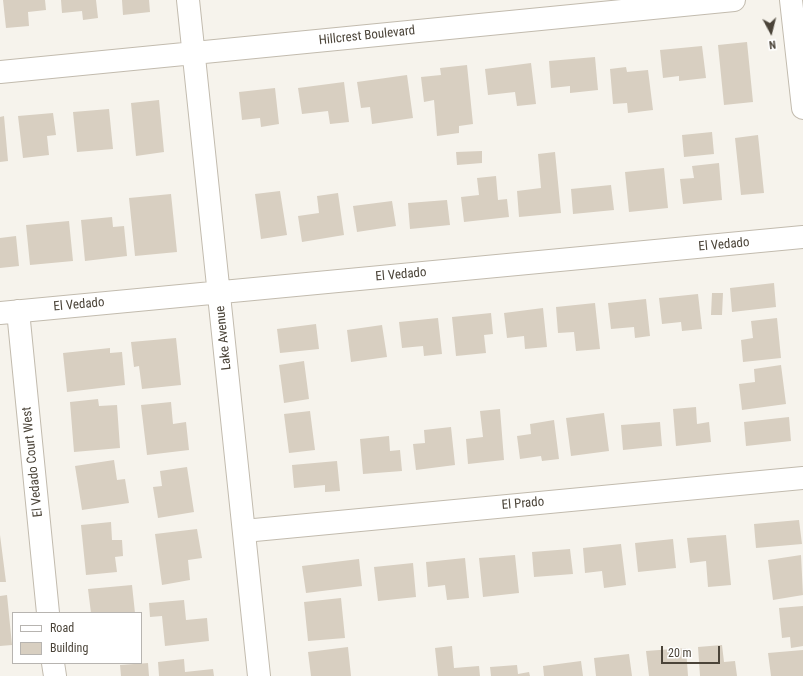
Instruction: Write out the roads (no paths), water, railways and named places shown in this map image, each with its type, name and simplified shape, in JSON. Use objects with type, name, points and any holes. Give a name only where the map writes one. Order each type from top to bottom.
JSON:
[{"type":"street","name":"Lake Avenue","points":[[188,0],[259,676]]},
{"type":"street","name":"Hillcrest Boulevard","points":[[0,72],[734,0]]},
{"type":"street","points":[[796,3],[803,108]]},
{"type":"street","name":"El Vedado","points":[[9,312],[803,237]]},
{"type":"street","name":"El Vedado Court West","points":[[9,312],[48,612]]},
{"type":"street","name":"El Prado","points":[[244,531],[803,478]]},
{"type":"street","points":[[53,664],[54,676]]}]
